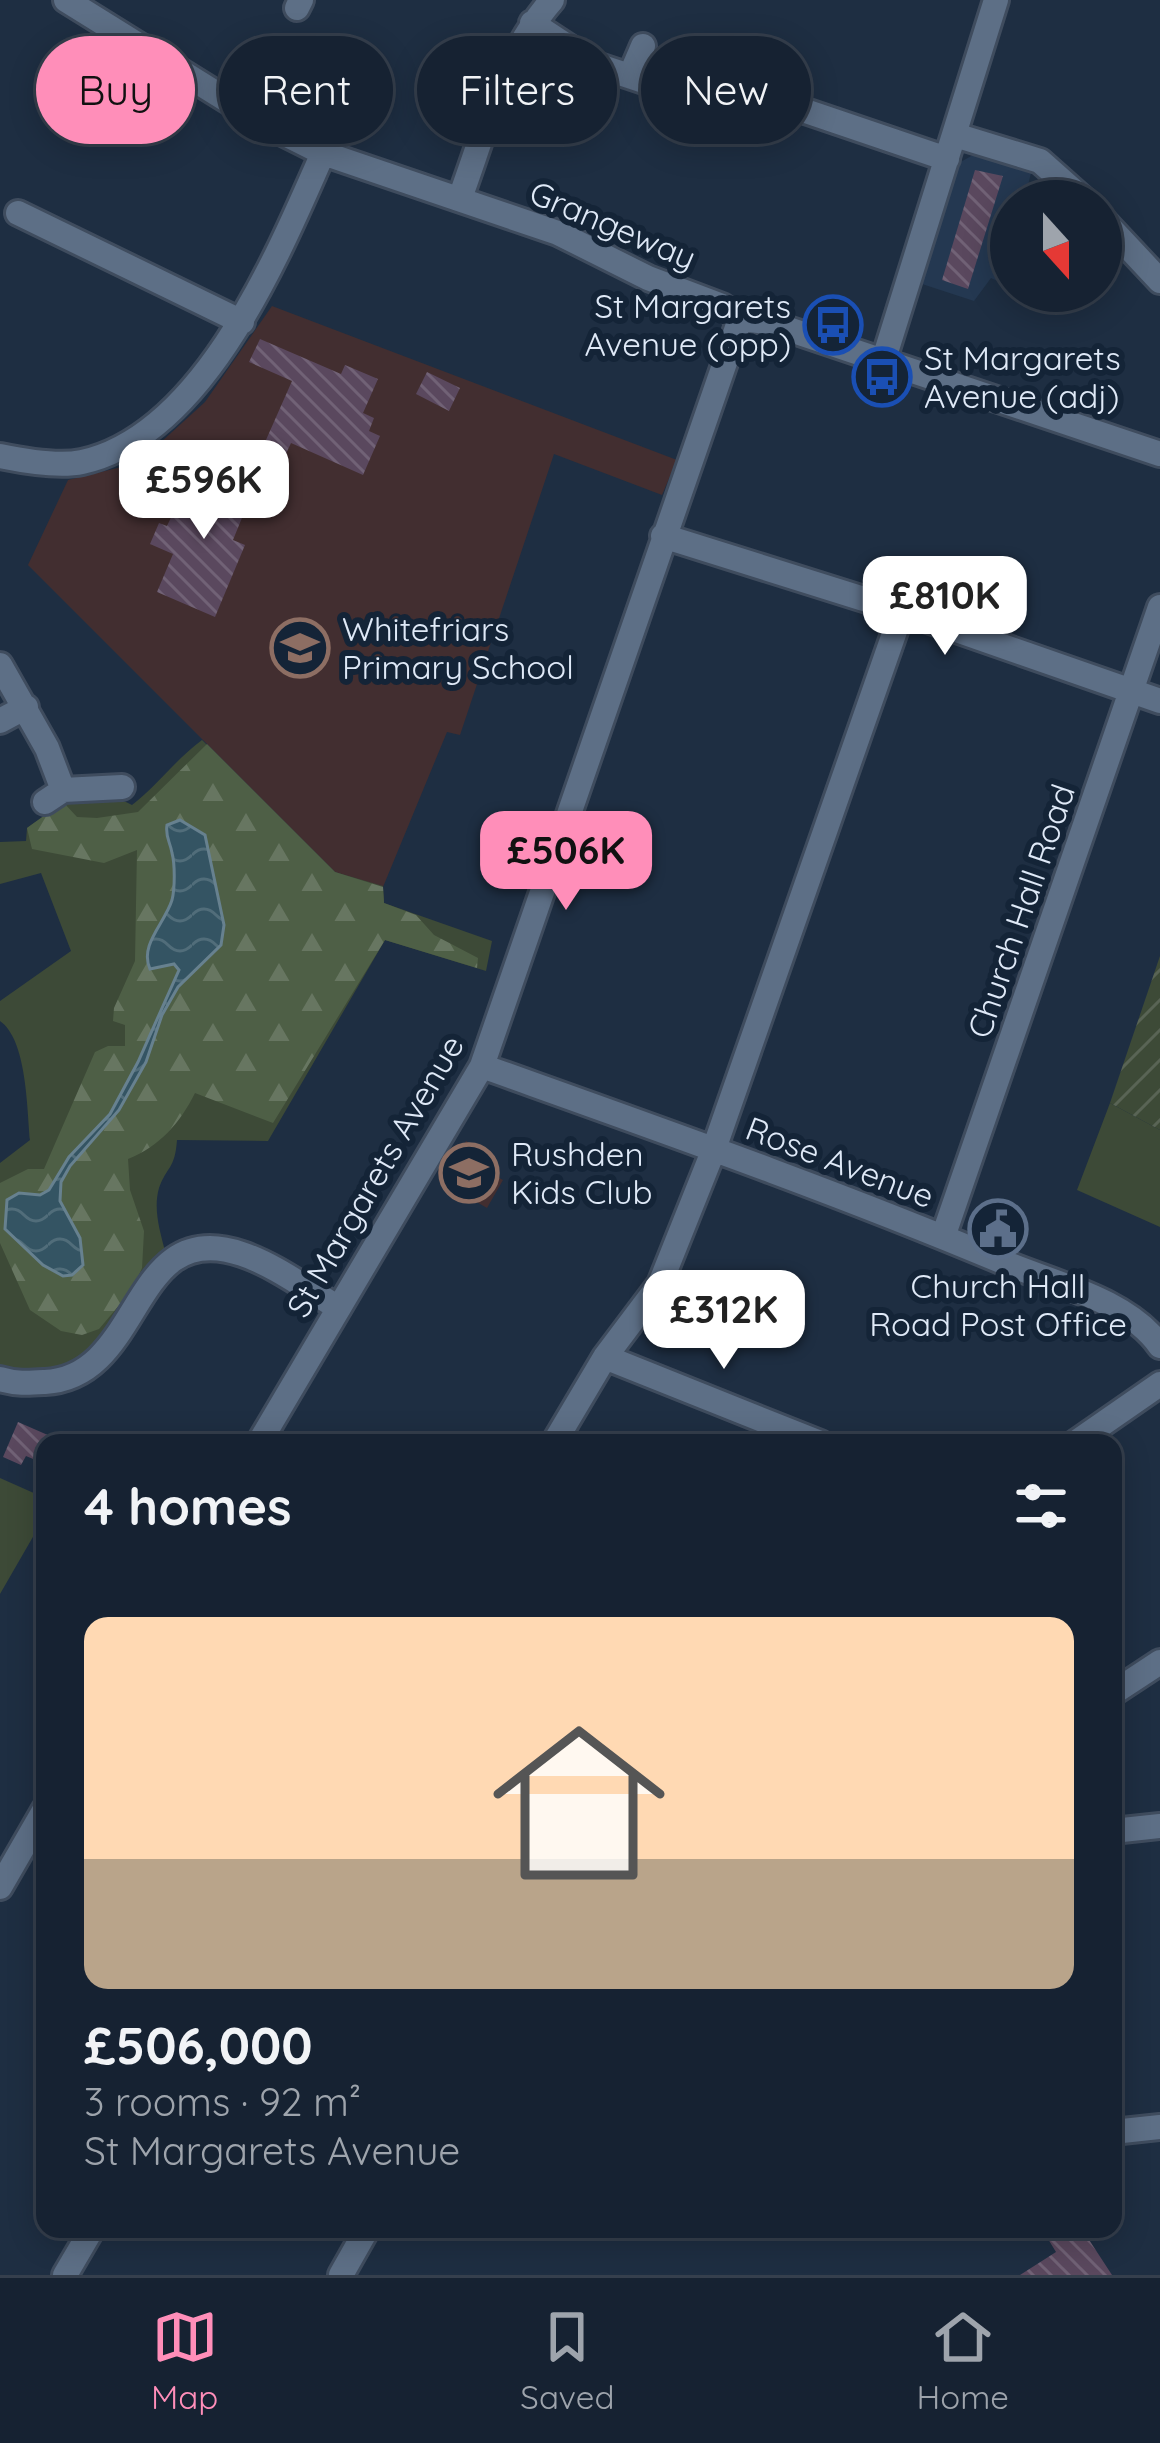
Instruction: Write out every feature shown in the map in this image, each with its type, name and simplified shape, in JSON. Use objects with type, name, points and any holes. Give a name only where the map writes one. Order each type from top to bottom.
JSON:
[{"type":"street","name":"Grangeway","points":[[66,0],[267,125],[323,153],[592,247],[648,278],[722,306],[740,319],[767,322],[1160,454]]},
{"type":"street","points":[[460,198],[510,63],[532,23],[552,0]]},
{"type":"street","points":[[883,362],[996,0]]},
{"type":"street","points":[[532,23],[596,65],[641,78]]},
{"type":"street","points":[[631,74],[641,51]]},
{"type":"street","points":[[811,111],[951,147],[1040,161],[1061,180]]},
{"type":"street","points":[[0,456],[81,462],[140,438],[191,390],[242,322],[323,153]]},
{"type":"street","points":[[18,213],[242,322]]},
{"type":"street","points":[[1122,239],[1158,276]]},
{"type":"street","name":"St Margarets Avenue","points":[[264,1434],[482,1066],[740,319]]},
{"type":"street","points":[[662,536],[902,610],[1160,701]]},
{"type":"street","name":"Church Hall Road","points":[[943,1237],[1160,607]]},
{"type":"street","points":[[559,1434],[605,1357],[660,1284],[714,1149],[902,610]]},
{"type":"street","points":[[0,665],[26,707],[54,796],[122,787]]},
{"type":"street","points":[[0,721],[26,707]]},
{"type":"street","name":"Rose Avenue","points":[[482,1066],[943,1237],[1114,1309],[1160,1346]]},
{"type":"street","points":[[0,1379],[16,1384],[64,1382],[100,1361],[162,1265],[207,1248],[243,1254],[339,1307]]},
{"type":"street","points":[[605,1357],[798,1434]]},
{"type":"street","points":[[1088,1434],[1160,1384]]},
{"type":"street","points":[[1122,1688],[1160,1663]]},
{"type":"street","points":[[0,1887],[36,1825]]},
{"type":"street","points":[[1122,1830],[1160,1826]]},
{"type":"street","points":[[1122,2131],[1160,2127]]},
{"type":"street","points":[[65,2275],[87,2238]]},
{"type":"street","points":[[341,2275],[362,2238]]},
{"type":"shaded area","points":[[973,155],[1031,173],[1029,180],[990,180],[990,279],[974,301],[920,280],[957,164]]},
{"type":"shaded area","name":"Whitefriars Primary School","points":[[272,306],[677,460],[662,495],[554,454],[460,735],[447,732],[383,887],[335,872],[28,565],[68,480],[138,463],[205,402]]},
{"type":"shaded area","name":"Rushden Kids Club","points":[[466,1141],[487,1153],[479,1167],[503,1180],[487,1208],[442,1182]]},
{"type":"green space","points":[[202,740],[335,872],[383,886],[384,903],[492,941],[486,971],[385,940],[268,1141],[177,1140],[157,1196],[165,1251],[95,1356],[44,1375],[0,1370],[0,1163],[30,1140],[21,1059],[0,1021],[0,1001],[71,951],[41,873],[0,884],[0,842],[26,841],[27,828],[77,800],[104,797],[132,805]]},
{"type":"green space","points":[[207,744],[335,872],[383,887],[384,903],[416,915],[434,935],[478,958],[477,968],[385,940],[273,1123],[195,1093],[168,1132],[128,1159],[130,1190],[144,1231],[142,1268],[132,1290],[99,1329],[82,1335],[61,1331],[30,1310],[0,1243],[0,1183],[28,1169],[44,1169],[95,1052],[125,1046],[125,1025],[113,1021],[135,961],[137,850],[104,863],[32,849],[27,828],[63,802],[77,817],[138,812]]},
{"type":"green space","points":[[1160,956],[1160,1130],[1110,1103]]},
{"type":"green space","points":[[1110,1103],[1160,1130],[1160,1227],[1077,1190]]},
{"type":"green space","points":[[0,1478],[36,1494],[36,1532],[0,1594]]},
{"type":"water","points":[[180,820],[205,835],[224,925],[221,945],[178,987],[119,1110],[61,1182],[60,1201],[80,1238],[83,1265],[63,1276],[43,1265],[5,1229],[7,1200],[19,1193],[40,1195],[49,1190],[69,1157],[110,1114],[138,1062],[179,970],[174,964],[150,969],[148,951],[173,895],[174,863],[167,825]]},
{"type":"building","points":[[975,170],[1003,176],[990,180],[990,218],[968,289],[942,280]]},
{"type":"building","points":[[260,339],[341,374],[345,365],[378,379],[363,413],[374,418],[369,431],[380,436],[363,475],[291,443],[284,458],[262,449],[292,381],[249,362]]},
{"type":"building","points":[[427,372],[460,388],[449,411],[416,394]]},
{"type":"building","points":[[206,465],[251,484],[233,540],[245,545],[215,617],[157,592],[173,554],[150,544],[159,523],[167,526],[174,511],[185,515]]},
{"type":"building","points":[[18,1422],[45,1434],[36,1434],[36,1460],[26,1456],[21,1465],[3,1457]]},
{"type":"building","points":[[1047,2238],[1088,2238],[1112,2275],[1020,2275],[1056,2252]]},
{"type":"place","name":"St Margarets Avenue (opp)","points":[[833,325]]},
{"type":"place","name":"St Margarets Avenue (adj)","points":[[882,377]]},
{"type":"place","name":"Whitefriars Primary School","points":[[300,648]]},
{"type":"place","name":"Rushden Kids Club","points":[[469,1173]]},
{"type":"place","name":"Church Hall Road Post Office","points":[[998,1229]]}]
